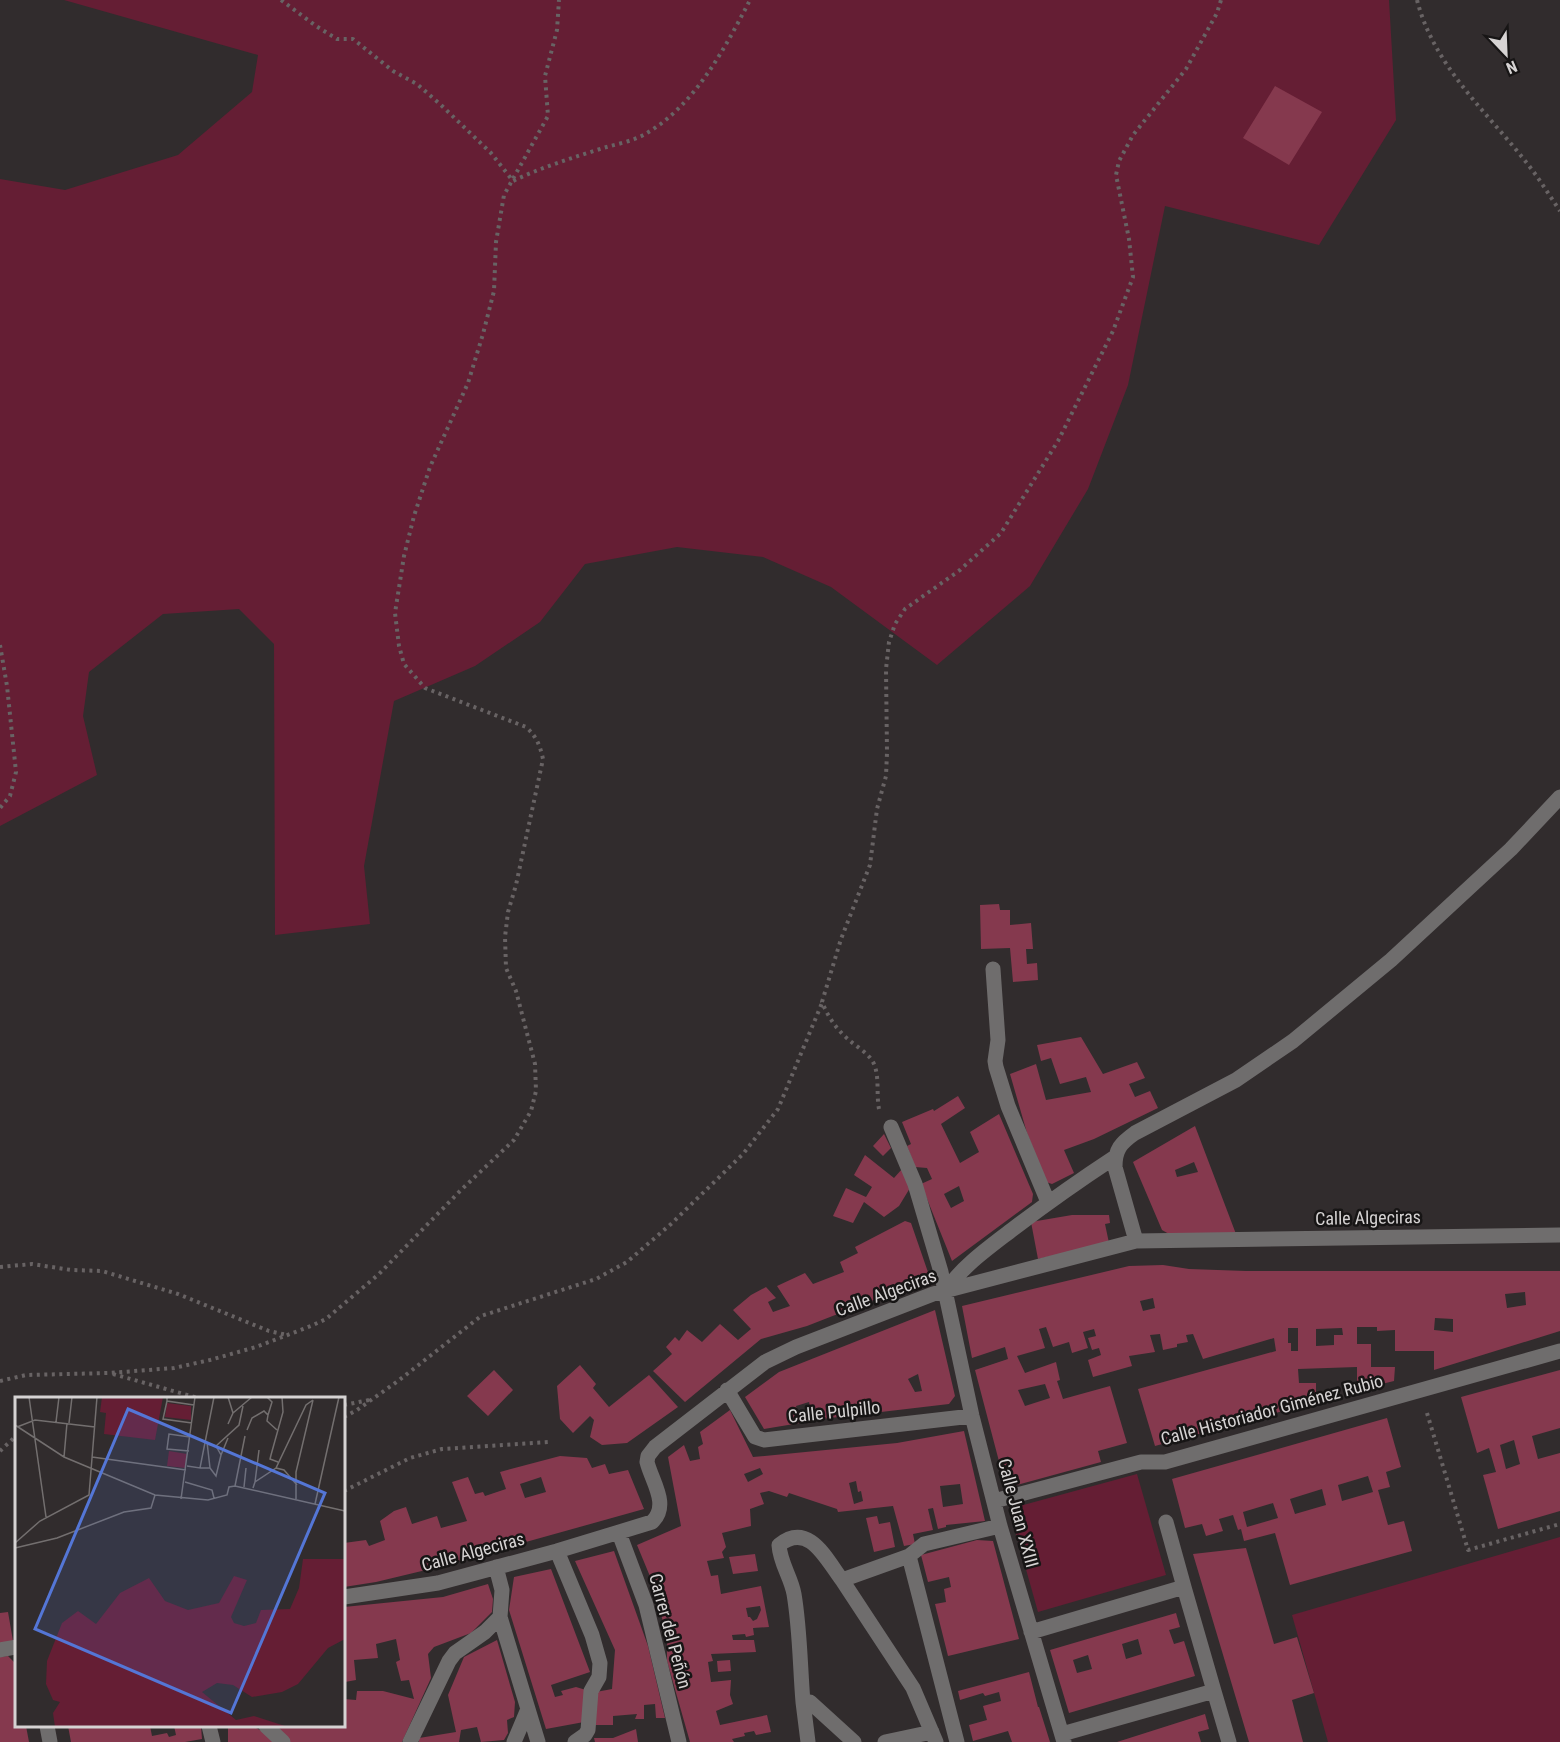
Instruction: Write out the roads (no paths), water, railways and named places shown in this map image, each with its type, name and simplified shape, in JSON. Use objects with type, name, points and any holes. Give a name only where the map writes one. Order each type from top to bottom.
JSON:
[{"type":"street","points":[[1136,1241],[1115,1167],[1118,1147],[1135,1133],[1236,1080],[1293,1041],[1390,960],[1511,849],[1560,797]]},
{"type":"street","points":[[993,969],[998,1040],[994,1061],[1008,1106],[1048,1202]]},
{"type":"street","name":"Calle Juan XXIII","points":[[891,1127],[915,1184],[941,1272],[972,1416],[1000,1526],[1063,1738]]},
{"type":"street","points":[[945,1291],[958,1272],[976,1257],[1048,1202],[1115,1157]]},
{"type":"street","name":"Calle Algeciras","points":[[345,1597],[438,1583],[557,1551],[652,1522],[660,1511],[660,1501],[647,1462],[651,1451],[728,1390],[765,1362],[796,1347],[945,1291],[1136,1241],[1560,1235]]},
{"type":"street","name":"Calle Historiador Giménez Rubio","points":[[994,1501],[1141,1462],[1165,1462],[1560,1351]]},
{"type":"street","name":"Calle Pulpillo","points":[[728,1390],[755,1437],[764,1440],[972,1416]]},
{"type":"street","points":[[1166,1522],[1229,1742]]},
{"type":"street","points":[[842,1580],[909,1556],[924,1544],[1000,1526]]},
{"type":"street","name":"Carrer del Peñón","points":[[619,1533],[646,1605],[679,1742]]},
{"type":"street","points":[[808,1742],[796,1606],[792,1585],[780,1557],[779,1545],[795,1536],[805,1538],[817,1546],[842,1580],[913,1688],[934,1737],[885,1742]]},
{"type":"street","points":[[557,1551],[595,1643],[600,1663],[597,1682],[591,1691],[588,1730],[575,1742]]},
{"type":"street","points":[[909,1556],[957,1742]]},
{"type":"street","points":[[496,1567],[502,1590],[500,1617],[538,1742]]},
{"type":"street","points":[[1031,1632],[1184,1587]]},
{"type":"street","points":[[410,1742],[449,1660],[500,1617]]},
{"type":"street","points":[[0,1650],[15,1647]]},
{"type":"street","points":[[1063,1738],[1214,1691]]},
{"type":"street","points":[[803,1702],[810,1702],[854,1742]]},
{"type":"street","points":[[514,1742],[528,1709]]},
{"type":"street","points":[[47,1727],[50,1742]]},
{"type":"street","points":[[209,1727],[213,1742]]},
{"type":"street","points":[[268,1727],[283,1742]]}]
